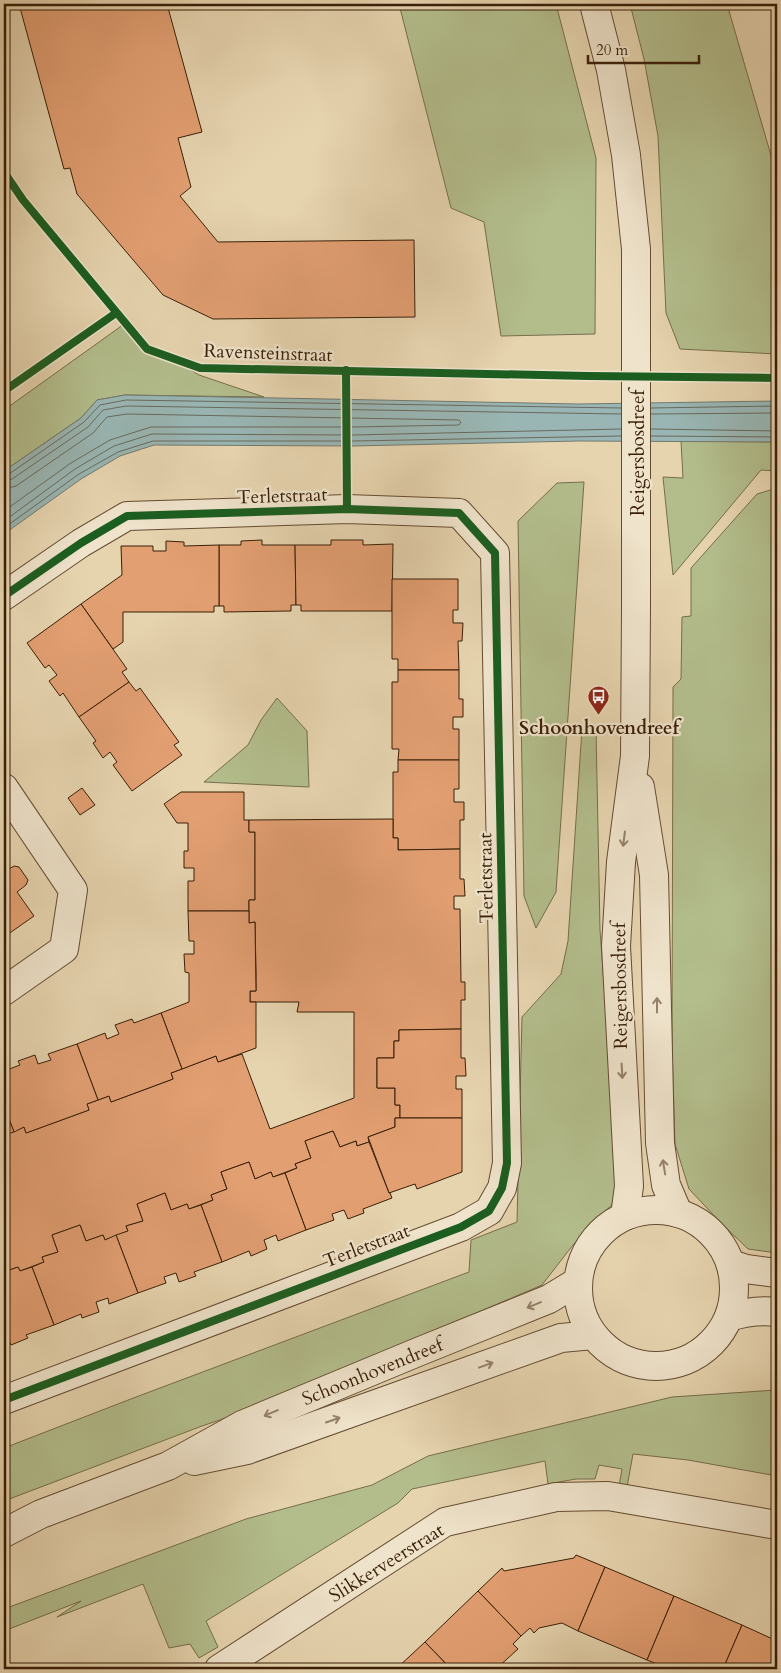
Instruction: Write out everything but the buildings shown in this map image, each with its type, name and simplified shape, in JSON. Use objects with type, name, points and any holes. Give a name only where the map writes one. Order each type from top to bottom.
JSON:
[{"type":"street","name":"Reigersbosdreef","points":[[594,4],[611,70],[626,155],[636,249],[635,756],[621,862],[616,946],[628,1186],[625,1216]]},
{"type":"street","name":"Terletstraat","points":[[4,596],[81,543],[127,516],[347,509],[459,513],[495,553],[507,1163],[502,1188],[489,1211],[461,1227],[4,1400]]},
{"type":"street","name":"Reigersbosdreef","points":[[635,756],[654,875],[660,1143],[666,1185],[678,1213]]},
{"type":"street","points":[[4,788],[73,890],[64,949],[4,992]]},
{"type":"street","points":[[652,1210],[678,1213],[701,1224],[719,1242],[730,1264],[734,1290],[729,1317],[714,1340],[693,1357],[666,1366],[639,1365],[613,1354],[593,1335],[580,1310],[577,1282],[585,1255],[601,1232],[625,1216],[652,1210]]},
{"type":"street","points":[[730,1264],[746,1269],[777,1273]]},
{"type":"street","name":"Schoonhovendreef","points":[[4,1533],[41,1514],[168,1466],[242,1425],[549,1299],[577,1282]]},
{"type":"street","points":[[729,1317],[761,1310],[777,1312]]},
{"type":"street","name":"Schoonhovendreef","points":[[168,1466],[247,1450],[560,1338],[593,1335]]},
{"type":"street","name":"Slikkerveerstraat","points":[[218,1669],[445,1522],[556,1496],[608,1496],[777,1525]]},
{"type":"street","name":"Schoonhovendreef","points":[[4,1523],[41,1514]]},
{"type":"green space","points":[[399,4],[556,4],[596,158],[595,334],[501,336],[484,222],[451,208]]},
{"type":"green space","points":[[630,4],[727,4],[777,176],[777,354],[680,349],[666,313],[658,136],[644,59]]},
{"type":"green space","points":[[127,322],[144,341],[199,375],[264,397],[125,395],[97,400],[81,418],[4,471],[4,410]]},
{"type":"green space","points":[[681,441],[777,442],[777,471],[761,470],[673,575],[663,477],[683,478]]},
{"type":"green space","points":[[584,482],[556,892],[536,928],[524,896],[518,521],[557,483]]},
{"type":"green space","points":[[777,489],[777,1253],[748,1249],[689,1189],[675,1144],[672,1046],[673,687],[681,679],[682,617],[691,616],[691,568],[757,494]]},
{"type":"green space","points":[[277,698],[307,731],[309,787],[204,782],[248,745],[261,720]]},
{"type":"green space","points":[[582,729],[596,729],[600,930],[620,1196],[573,1245],[542,1285],[258,1407],[202,1426],[4,1501],[4,1448],[469,1272],[471,1240],[517,1222],[522,1017],[561,974],[568,941]]},
{"type":"green space","points":[[777,1390],[777,1476],[688,1460],[633,1454],[627,1487],[619,1486],[622,1469],[599,1465],[595,1479],[576,1479],[548,1484],[545,1461],[412,1489],[398,1503],[206,1621],[218,1647],[199,1658],[190,1644],[169,1648],[143,1584],[57,1617],[81,1601],[4,1631],[4,1609],[246,1519],[372,1485],[428,1456],[672,1397]]},
{"type":"water","points":[[125,395],[578,404],[777,401],[777,442],[579,441],[353,446],[154,445],[120,456],[81,479],[4,534],[4,471],[81,418],[97,400]]},
{"type":"cycle path","name":"Ravensteinstraat","points":[[4,172],[23,200],[147,349],[200,368],[777,378]]},
{"type":"cycle path","points":[[4,391],[116,313]]},
{"type":"cycle path","points":[[346,370],[347,509]]},
{"type":"cycle path","points":[[4,596],[81,543],[127,516],[347,509],[459,513],[495,553],[507,1163],[502,1188],[489,1211],[461,1227],[4,1400]]},
{"type":"place","name":"Schoonhovendreef","points":[[599,715]]}]
